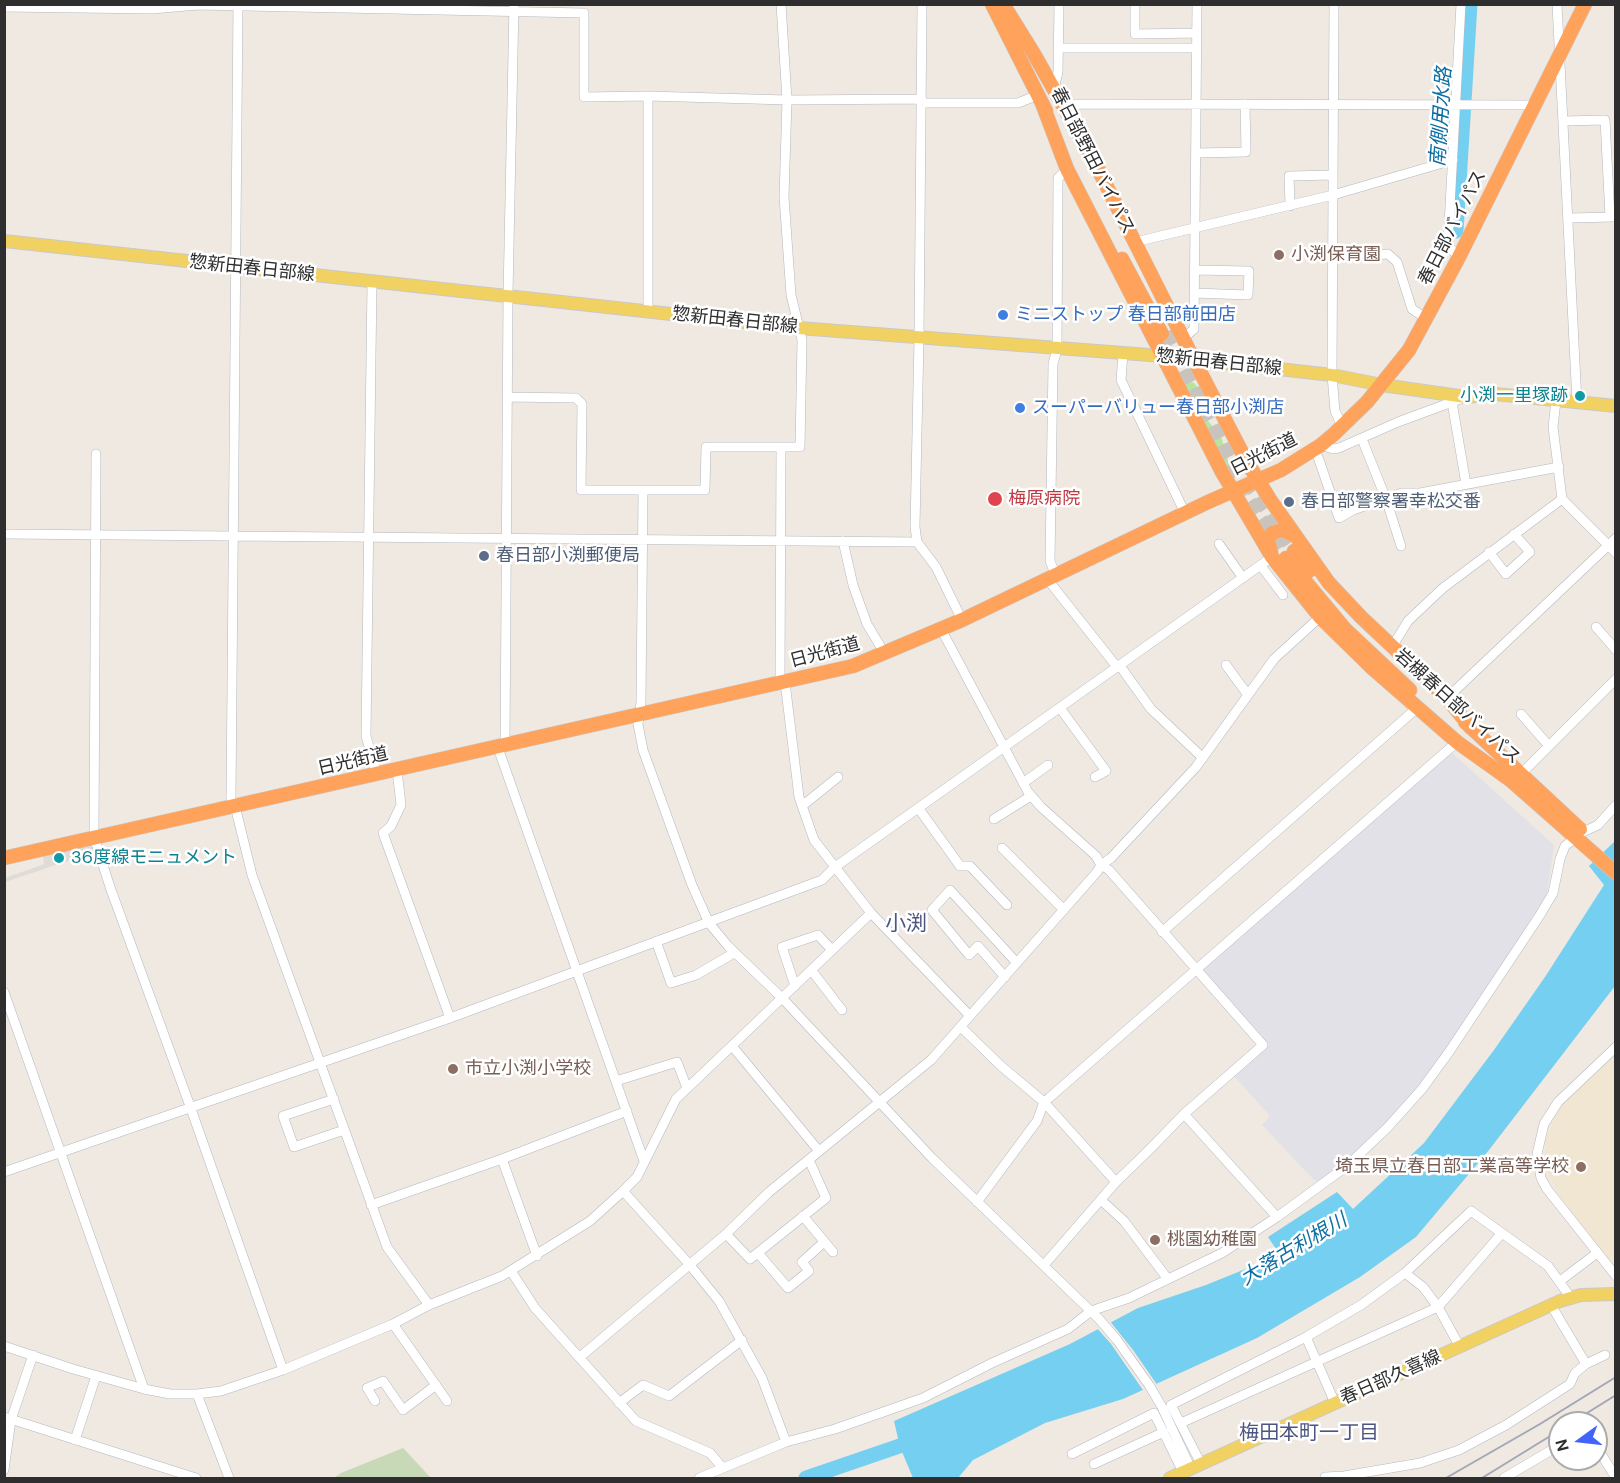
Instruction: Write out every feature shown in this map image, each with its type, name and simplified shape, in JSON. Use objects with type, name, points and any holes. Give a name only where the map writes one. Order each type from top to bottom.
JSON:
[{"type":"highway","name":"春日部野田バイパス","points":[[992,4],[1040,99],[1166,332],[1003,4]]},
{"type":"highway","points":[[1003,4],[1092,157],[1194,360],[1258,480],[1287,551],[1320,617],[1371,667],[1457,742],[1517,778]]},
{"type":"highway","name":"春日部バイパス","points":[[1317,447],[1382,386],[1409,350],[1459,257],[1585,4]]},
{"type":"highway","points":[[1040,99],[1066,169],[1233,491],[1287,551],[1329,583],[1361,617],[1447,698],[1471,728]]},
{"type":"highway","name":"日光街道","points":[[4,858],[853,666],[962,620],[1185,513],[1281,470],[1317,447]]},
{"type":"highway","name":"岩槻春日部バイパス","points":[[1287,551],[1381,650],[1471,728],[1517,778]]},
{"type":"highway","name":"岩槻春日部バイパス","points":[[1287,551],[1345,629],[1517,778],[1594,848],[1616,873]]},
{"type":"highway","name":"岩槻春日部バイパス","points":[[1594,848],[1616,861]]},
{"type":"main road","name":"惣新田春日部線","points":[[4,241],[799,328],[1161,356],[1332,375],[1382,386],[1466,397]]},
{"type":"main road","name":"日光街道","points":[[1466,397],[1495,394],[1616,406]]},
{"type":"main road","name":"春日部久喜線","points":[[1170,1479],[1551,1305],[1570,1298],[1603,1293],[1616,1294]]},
{"type":"street","points":[[507,397],[576,398],[582,404],[581,490],[705,490],[706,447],[800,447],[802,340],[791,295],[784,197],[787,100],[781,4]]},
{"type":"street","points":[[922,4],[920,338],[915,527],[917,542],[936,567],[962,620]]},
{"type":"street","points":[[1054,89],[1058,72],[1059,4]]},
{"type":"street","points":[[1135,4],[1135,34],[1196,33]]},
{"type":"street","points":[[1184,338],[1194,329],[1197,4]]},
{"type":"street","points":[[1334,4],[1332,375],[1335,411],[1342,426]]},
{"type":"street","points":[[1459,257],[1448,243],[1453,160],[1461,104],[1461,4]]},
{"type":"street","points":[[1557,4],[1577,403]]},
{"type":"street","points":[[4,7],[152,9],[198,5],[238,5],[514,8],[584,13],[584,97],[648,96],[1018,103],[1040,99]]},
{"type":"street","points":[[238,5],[231,800],[235,806],[252,875],[387,1247],[429,1305]]},
{"type":"street","points":[[514,8],[502,747],[644,1161]]},
{"type":"street","points":[[1058,48],[1197,48]]},
{"type":"street","points":[[648,96],[648,312]]},
{"type":"street","points":[[1064,108],[1074,104],[1534,105]]},
{"type":"street","points":[[1196,153],[1246,152],[1245,104]]},
{"type":"street","points":[[1563,121],[1605,120],[1613,217],[1569,218]]},
{"type":"street","points":[[1135,242],[1333,195],[1453,160]]},
{"type":"street","points":[[1066,169],[1058,178],[1057,349],[1053,364],[1050,561],[1052,578],[1151,709],[1203,758]]},
{"type":"street","points":[[1290,206],[1289,176],[1333,175]]},
{"type":"street","points":[[1332,252],[1360,256],[1388,254],[1397,262],[1412,309],[1427,319]]},
{"type":"street","points":[[1195,270],[1249,271],[1248,295],[1195,293]]},
{"type":"street","points":[[372,282],[366,736],[377,775]]},
{"type":"street","points":[[1123,353],[1121,380],[1185,513]]},
{"type":"street","name":"日光街道","points":[[1317,447],[1339,448],[1398,422],[1466,397]]},
{"type":"street","points":[[1556,401],[1553,427],[1562,499],[1616,553]]},
{"type":"street","points":[[1452,402],[1466,484]]},
{"type":"street","points":[[1362,439],[1386,499],[1401,546]]},
{"type":"street","points":[[781,447],[779,541],[782,683],[802,806],[814,840],[871,913],[970,1016]]},
{"type":"street","points":[[1317,447],[1318,457],[1339,518],[1402,493],[1420,493],[1558,468]]},
{"type":"street","points":[[96,454],[94,837],[283,1370]]},
{"type":"street","points":[[643,491],[641,702],[638,724],[643,750],[692,885],[709,923],[734,953],[782,998],[976,1202],[1099,1319],[1149,1385],[1192,1468]]},
{"type":"street","points":[[1392,647],[1408,621],[1443,588],[1562,499]]},
{"type":"street","points":[[4,534],[233,534],[642,541],[917,542]]},
{"type":"street","points":[[1489,552],[1506,574],[1530,552],[1514,534]]},
{"type":"street","points":[[1447,698],[1616,538]]},
{"type":"street","points":[[843,541],[853,585],[867,624],[885,654]]},
{"type":"street","points":[[1219,544],[1243,578]]},
{"type":"street","points":[[4,1172],[450,1018],[822,880],[835,867],[1243,578],[1287,551]]},
{"type":"street","points":[[1261,566],[1282,595]]},
{"type":"street","points":[[580,1357],[726,1234],[769,1192],[931,1060],[1101,865],[1111,858],[1203,758],[1275,659],[1320,617]]},
{"type":"street","points":[[1596,627],[1616,650]]},
{"type":"street","points":[[941,629],[1031,796],[1096,856],[1101,865],[1108,870],[1263,1045],[1184,1114],[1116,1182],[1044,1265]]},
{"type":"street","points":[[1226,665],[1248,695]]},
{"type":"street","points":[[1517,778],[1616,678]]},
{"type":"street","points":[[1060,708],[1106,771],[1095,777]]},
{"type":"street","points":[[1162,932],[1418,708]]},
{"type":"street","points":[[1521,714],[1549,746]]},
{"type":"street","points":[[976,1202],[1037,1121],[1044,1102],[1457,742]]},
{"type":"street","points":[[1023,783],[1048,765]]},
{"type":"street","points":[[397,770],[401,806],[391,826],[383,834],[450,1018]]},
{"type":"street","points":[[802,806],[838,777]]},
{"type":"street","points":[[994,819],[1031,796]]},
{"type":"street","points":[[699,1479],[722,1467],[786,1443],[835,1429],[923,1398],[992,1363],[1068,1329],[1091,1311],[1129,1298],[1222,1253],[1277,1217],[1347,1166],[1388,1127],[1422,1089],[1449,1052],[1553,893],[1565,846],[1598,825],[1616,806]]},
{"type":"street","points":[[919,809],[960,866],[970,866],[1007,905]]},
{"type":"street","points":[[1002,848],[1064,910]]},
{"type":"street","points":[[1005,977],[978,946],[969,954],[932,910],[950,890],[1017,963]]},
{"type":"street","points":[[4,1346],[144,1389],[170,1394],[221,1391],[283,1370],[393,1324],[429,1305],[511,1272],[590,1221],[623,1191],[637,1177],[676,1099],[871,913]]},
{"type":"street","points":[[795,986],[782,947],[818,935],[831,949]]},
{"type":"street","points":[[656,941],[671,983],[696,975],[734,953]]},
{"type":"street","points":[[812,971],[842,1010]]},
{"type":"street","points":[[4,992],[144,1389]]},
{"type":"street","points":[[961,1027],[1001,1066],[1044,1102],[1116,1182]]},
{"type":"street","points":[[732,1046],[819,1151]]},
{"type":"street","points":[[1616,1047],[1558,1102],[1544,1124],[1537,1154],[1541,1178],[1547,1189],[1616,1276]]},
{"type":"street","points":[[616,1082],[677,1062],[687,1088]]},
{"type":"street","points":[[334,1099],[283,1116],[294,1147],[344,1130]]},
{"type":"street","points":[[371,1205],[502,1159],[627,1111]]},
{"type":"street","points":[[1184,1114],[1277,1217]]},
{"type":"street","points":[[502,1159],[537,1256]]},
{"type":"street","points":[[726,1234],[750,1259],[826,1198],[809,1160]]},
{"type":"street","points":[[623,1191],[719,1301],[762,1378],[786,1443]]},
{"type":"street","points":[[1101,1200],[1124,1221],[1167,1278]]},
{"type":"street","points":[[1192,1468],[1181,1424],[1171,1405],[1306,1337],[1361,1305],[1405,1273],[1471,1211],[1548,1266],[1570,1298]]},
{"type":"street","points":[[803,1216],[833,1252]]},
{"type":"street","points":[[1181,1424],[1438,1307],[1502,1233]]},
{"type":"street","points":[[758,1253],[788,1288],[809,1271],[802,1262],[824,1242]]},
{"type":"street","points":[[1560,1281],[1597,1253]]},
{"type":"street","points":[[511,1272],[536,1308],[636,1421],[710,1453],[722,1467]]},
{"type":"street","points":[[1405,1273],[1423,1287],[1438,1307],[1460,1347]]},
{"type":"street","points":[[1551,1305],[1586,1364]]},
{"type":"street","points":[[393,1324],[447,1401]]},
{"type":"street","points":[[1306,1337],[1335,1403]]},
{"type":"street","points":[[619,1403],[643,1385],[669,1396],[742,1340]]},
{"type":"street","points":[[4,1470],[8,1418],[33,1355]]},
{"type":"street","points":[[1325,1477],[1420,1463],[1459,1450],[1498,1430],[1570,1384],[1575,1373],[1586,1364],[1605,1355]]},
{"type":"street","points":[[75,1440],[96,1376]]},
{"type":"street","points":[[375,1401],[367,1388],[383,1381],[403,1410],[436,1385]]},
{"type":"street","points":[[197,1394],[229,1479]]},
{"type":"street","points":[[1072,1454],[1154,1413],[1164,1432],[1192,1468]]},
{"type":"street","points":[[8,1418],[180,1476],[196,1479]]},
{"type":"street","points":[[1094,1464],[1164,1432]]},
{"type":"street","points":[[1504,1479],[1548,1452]]},
{"type":"shaded area","points":[[1451,752],[1554,845],[1547,894],[1486,991],[1433,1069],[1391,1122],[1322,1182],[1314,1180],[1262,1125],[1270,1116],[1234,1076],[1269,1045],[1201,968]]},
{"type":"shaded area","points":[[89,844],[95,849],[77,854],[74,859],[5,882],[5,878],[44,864],[45,854]]},
{"type":"shaded area","name":"埼玉県立春日部工業高等学校","points":[[1615,1052],[1615,1268],[1556,1190],[1545,1160],[1545,1142],[1563,1102]]},
{"type":"green space","points":[[1181,379],[1194,383],[1199,389],[1202,414],[1221,436],[1230,467],[1225,469]]},
{"type":"green space","points":[[403,1448],[431,1478],[334,1478],[341,1473]]},
{"type":"water","points":[[1615,841],[1615,986],[1489,1150],[1416,1237],[1360,1277],[1257,1338],[1123,1399],[1045,1423],[973,1460],[958,1478],[913,1478],[900,1447],[894,1421],[1070,1344],[1138,1308],[1206,1285],[1280,1255],[1268,1237],[1337,1192],[1353,1209],[1424,1143],[1494,1050],[1545,977],[1604,885],[1589,866]]},
{"type":"pier","points":[[1109,1320],[1158,1386],[1145,1393],[1111,1344],[1096,1327]]},
{"type":"waterway","name":"南側用水路","points":[[1456,231],[1470,4]]},
{"type":"waterway","name":"大落古利根川","points":[[806,1478],[917,1440]]},
{"type":"tunnel","points":[[1170,330],[1248,481],[1294,551]]},
{"type":"tunnel","points":[[1162,334],[1241,489],[1286,558]]},
{"type":"railway","points":[[1446,1478],[1616,1377]]},
{"type":"railway","points":[[1590,1411],[1616,1395]]},
{"type":"railway","points":[[1482,1478],[1548,1437]]},
{"type":"place","name":"小渕保育園","points":[[1279,255]]},
{"type":"place","name":"ミニストップ 春日部前田店","points":[[1003,315]]},
{"type":"place","name":"小渕一里塚跡","points":[[1580,396]]},
{"type":"place","name":"スーパーバリュー春日部小渕店","points":[[1020,408]]},
{"type":"place","name":"梅原病院","points":[[995,499]]},
{"type":"place","name":"春日部警察署幸松交番","points":[[1289,502]]},
{"type":"place","name":"春日部小渕郵便局","points":[[484,556]]},
{"type":"place","name":"36度線モニュメント","points":[[59,858]]},
{"type":"place","name":"市立小渕小学校","points":[[453,1069]]},
{"type":"place","name":"埼玉県立春日部工業高等学校","points":[[1581,1167]]},
{"type":"place","name":"桃園幼稚園","points":[[1155,1240]]},
{"type":"district","name":"小渕","points":[[906,924]]},
{"type":"district","name":"梅田本町一丁目","points":[[1309,1434]]}]
